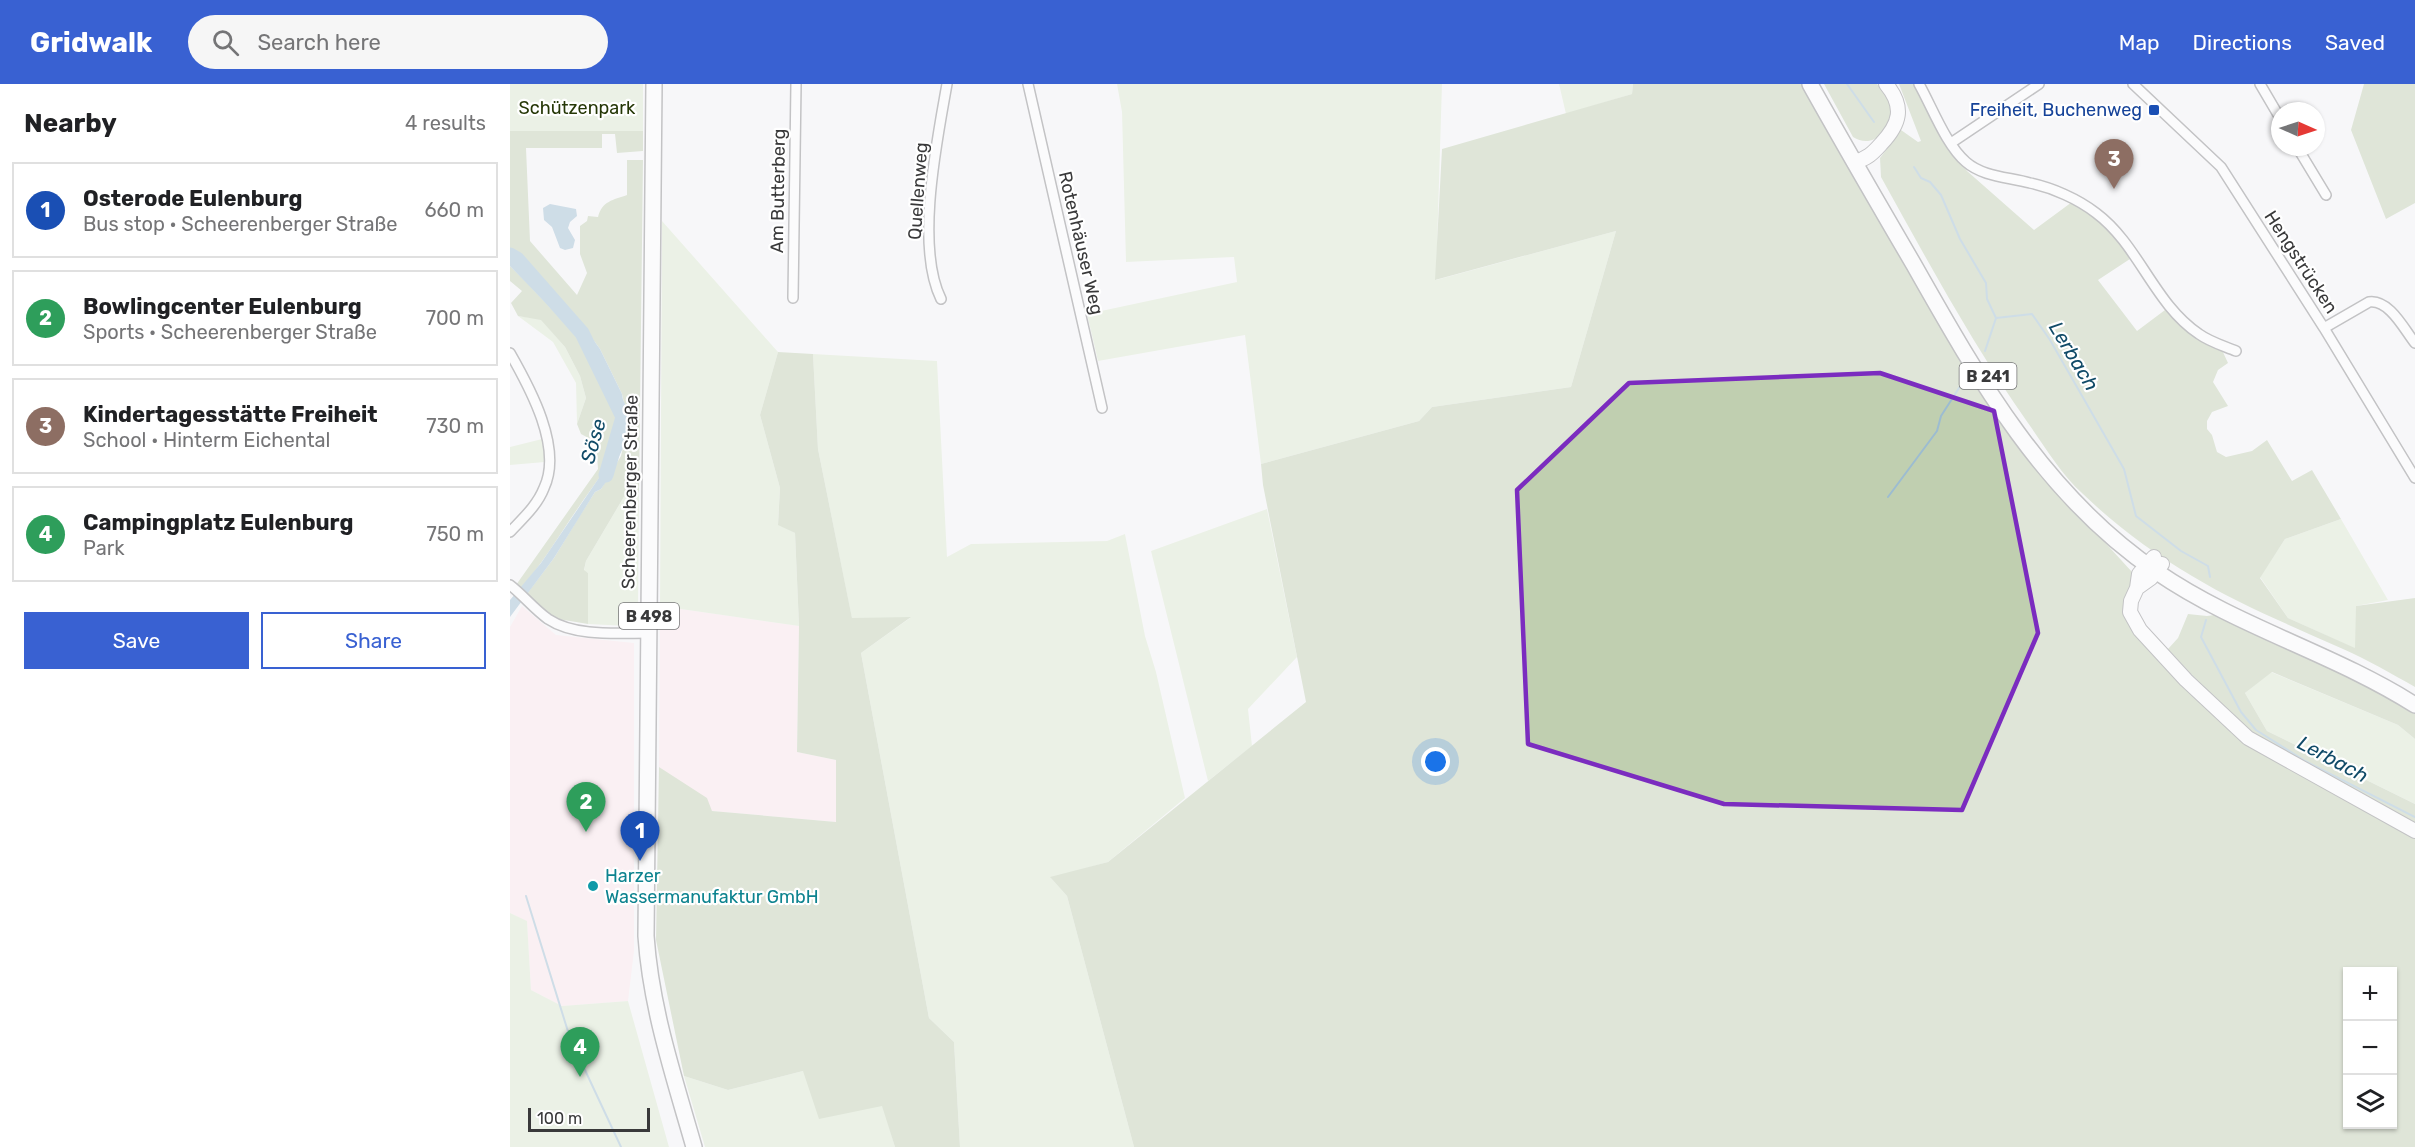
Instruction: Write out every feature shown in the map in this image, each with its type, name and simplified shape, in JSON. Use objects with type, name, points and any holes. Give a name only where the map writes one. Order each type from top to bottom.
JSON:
[{"type":"main road","name":"Scheerenberger Straße","points":[[654,84],[645,633],[648,964],[660,1028],[694,1147]]},
{"type":"main road","name":"B 241","points":[[1810,84],[1858,159],[1975,356],[2029,437],[2149,570],[2219,598],[2344,655],[2415,693]]},
{"type":"main road","name":"B 241","points":[[1818,84],[1967,359],[2006,420],[2076,502],[2149,570],[2225,611],[2348,668],[2415,705]]},
{"type":"street","name":"Am Butterberg","points":[[793,298],[796,84]]},
{"type":"street","name":"Quellenweg","points":[[941,299],[935,287],[929,238],[935,149],[947,84]]},
{"type":"street","name":"Rotenhäuser Weg","points":[[1028,84],[1102,408]]},
{"type":"street","points":[[1858,159],[1872,155],[1892,132],[1898,118],[1895,100],[1886,84]]},
{"type":"street","points":[[1919,84],[1951,143],[1963,159],[1977,170],[2043,186],[2072,198],[2095,212],[2125,241],[2167,301],[2187,324],[2207,339],[2236,351]]},
{"type":"street","points":[[1951,143],[2039,84]]},
{"type":"street","name":"Hengstrücken","points":[[2133,84],[2221,167],[2324,328],[2415,478]]},
{"type":"street","points":[[2260,84],[2271,103]]},
{"type":"street","points":[[2302,156],[2326,195]]},
{"type":"street","points":[[2324,328],[2369,302],[2375,301],[2390,310],[2415,343]]},
{"type":"street","points":[[510,353],[523,376],[543,425],[550,466],[549,476],[540,497],[510,532]]},
{"type":"street","points":[[2149,570],[2130,606],[2134,623],[2186,680],[2239,731],[2294,765],[2415,831]]},
{"type":"street","points":[[513,587],[550,620],[581,630],[645,633]]},
{"type":"highlighted area","points":[[1880,373],[1994,411],[2038,633],[1962,810],[1724,804],[1528,744],[1517,490],[1629,383]]},
{"type":"shaded area","points":[[522,606],[556,635],[634,643],[634,951],[628,1001],[562,1006],[531,990],[527,922],[510,913],[510,627]]},
{"type":"shaded area","points":[[660,606],[799,626],[797,752],[836,760],[836,822],[712,811],[659,767]]},
{"type":"green space","name":"Schützenpark","points":[[510,84],[643,84],[643,131],[510,131]]},
{"type":"green space","points":[[1117,84],[1442,84],[1436,280],[1616,231],[1571,387],[1432,407],[1419,421],[1261,464],[1245,335],[1098,361],[1087,314],[1237,282],[1234,257],[1126,262],[1122,112]]},
{"type":"green space","points":[[1559,84],[1633,84],[1632,94],[1566,114]]},
{"type":"green space","points":[[1633,84],[1803,84],[1836,145],[1842,147],[1936,313],[2078,513],[2133,573],[2126,604],[2237,734],[2415,835],[2415,1147],[1134,1147],[1067,896],[1050,877],[1108,862],[1306,702],[1263,485],[1261,464],[1419,421],[1432,407],[1571,387],[1616,231],[1435,280],[1442,149],[1632,94]]},
{"type":"green space","points":[[1824,84],[1877,84],[1888,99],[1891,113],[1890,121],[1882,134],[1868,141],[1861,141],[1853,137]]},
{"type":"green space","points":[[1899,84],[1914,84],[1949,146],[1967,171],[2034,230],[2072,202],[2104,223],[2133,257],[2098,280],[2137,331],[2169,307],[2222,350],[2228,363],[2218,370],[2213,382],[2228,406],[2212,412],[2207,421],[2207,429],[2212,435],[2217,452],[2226,457],[2252,451],[2267,440],[2292,481],[2312,470],[2341,519],[2285,539],[2260,578],[2288,618],[2355,648],[2356,606],[2415,598],[2415,687],[2362,658],[2210,587],[2163,558],[2122,528],[2067,478],[1988,363],[1881,177],[1880,158],[1901,130],[1918,142],[1921,141]]},
{"type":"green space","points":[[2364,84],[2415,84],[2415,203],[2386,219],[2351,130]]},
{"type":"green space","points":[[510,131],[643,131],[643,151],[617,153],[615,134],[602,134],[602,148],[526,148],[530,241],[577,295],[587,273],[580,254],[580,226],[587,221],[588,216],[598,217],[602,208],[609,202],[627,195],[627,160],[643,160],[639,493],[625,495],[586,561],[584,570],[588,573],[588,624],[552,618],[526,595],[554,558],[595,492],[601,489],[621,456],[625,439],[626,413],[622,394],[600,349],[589,334],[572,323],[510,255]]},
{"type":"green space","points":[[662,221],[778,352],[760,415],[780,488],[778,524],[795,533],[799,626],[660,606]]},
{"type":"green space","points":[[510,266],[592,354],[610,381],[619,412],[616,445],[609,462],[543,560],[520,589],[516,585],[598,469],[596,442],[581,434],[577,424],[586,398],[580,376],[565,347],[541,320],[518,316],[511,303],[522,291],[510,281]]},
{"type":"green space","points":[[518,316],[541,319],[565,347],[580,376],[586,398],[577,424],[576,383],[553,342]]},
{"type":"green space","points":[[778,352],[813,354],[818,449],[852,618],[911,617],[861,653],[929,1018],[954,1042],[960,1147],[895,1147],[882,1106],[819,1119],[803,1071],[728,1090],[684,1076],[656,940],[659,767],[707,798],[712,811],[836,822],[836,760],[797,752],[799,626],[795,533],[778,525],[780,488],[760,415]]},
{"type":"green space","points":[[813,354],[937,361],[947,557],[971,544],[1107,541],[1125,534],[1145,636],[1156,672],[1185,798],[1108,862],[1051,878],[1067,896],[1134,1147],[960,1147],[954,1042],[929,1018],[861,653],[910,618],[852,619],[818,449]]},
{"type":"green space","points":[[542,439],[545,462],[510,465],[510,447]]},
{"type":"green space","points":[[639,493],[638,614],[636,621],[627,626],[588,624],[588,573],[584,571],[586,561],[625,495]]},
{"type":"green space","points":[[1267,509],[1297,657],[1248,709],[1252,746],[1208,781],[1151,551]]},
{"type":"green space","points":[[2341,519],[2388,600],[2356,606],[2356,649],[2288,618],[2260,577],[2285,539]]},
{"type":"green space","points":[[2188,614],[2207,616],[2221,614],[2337,667],[2415,710],[2415,739],[2398,725],[2272,672],[2245,693],[2267,731],[2415,804],[2415,823],[2250,732],[2168,649],[2178,638]]},
{"type":"green space","points":[[2271,672],[2398,725],[2415,739],[2415,804],[2267,731],[2245,693]]},
{"type":"green space","points":[[510,913],[527,921],[531,990],[562,1006],[628,1001],[669,1147],[510,1147]]},
{"type":"green space","points":[[803,1071],[883,1106],[895,1147],[705,1147],[684,1076],[728,1090]]},
{"type":"water","points":[[550,204],[576,209],[577,216],[570,222],[568,228],[575,240],[573,248],[565,250],[560,248],[552,227],[544,220],[543,208]]},
{"type":"water","points":[[510,255],[572,323],[589,334],[600,349],[622,394],[626,420],[623,448],[608,479],[601,489],[595,492],[554,558],[510,617],[510,600],[541,563],[607,466],[617,443],[620,418],[612,387],[600,363],[588,347],[510,266]]},
{"type":"waterway","name":"Lerbach","points":[[1847,84],[1874,122]]},
{"type":"waterway","name":"Lerbach","points":[[1914,167],[1921,178],[1930,182],[1941,195],[1960,239],[1986,283],[1987,299],[1996,318],[2032,314],[2050,340],[2124,469],[2136,516],[2181,551],[2208,566],[2210,577]]},
{"type":"waterway","name":"Söse","points":[[510,255],[517,259],[582,333],[623,417],[606,475]]},
{"type":"waterway","points":[[1985,351],[1996,318]]},
{"type":"waterway","points":[[1888,497],[1937,431],[1941,416],[1968,374]]},
{"type":"waterway","name":"Lerbach","points":[[2206,620],[2201,637],[2241,712],[2256,730],[2305,761],[2415,817]]},
{"type":"waterway","points":[[526,896],[570,1038],[621,1147]]},
{"type":"waterway","points":[[567,1041],[574,1048]]},
{"type":"place","name":"Freiheit, Buchenweg","points":[[2154,110]]},
{"type":"place","name":"Kindertagesstätte Freiheit","points":[[2114,189]]},
{"type":"place","name":"Bowlingcenter Eulenburg","points":[[586,832]]},
{"type":"place","name":"Osterode Eulenburg","points":[[640,861]]},
{"type":"place","name":"Harzer Wassermanufaktur GmbH","points":[[593,886]]},
{"type":"place","name":"Campingplatz Eulenburg","points":[[580,1077]]}]
